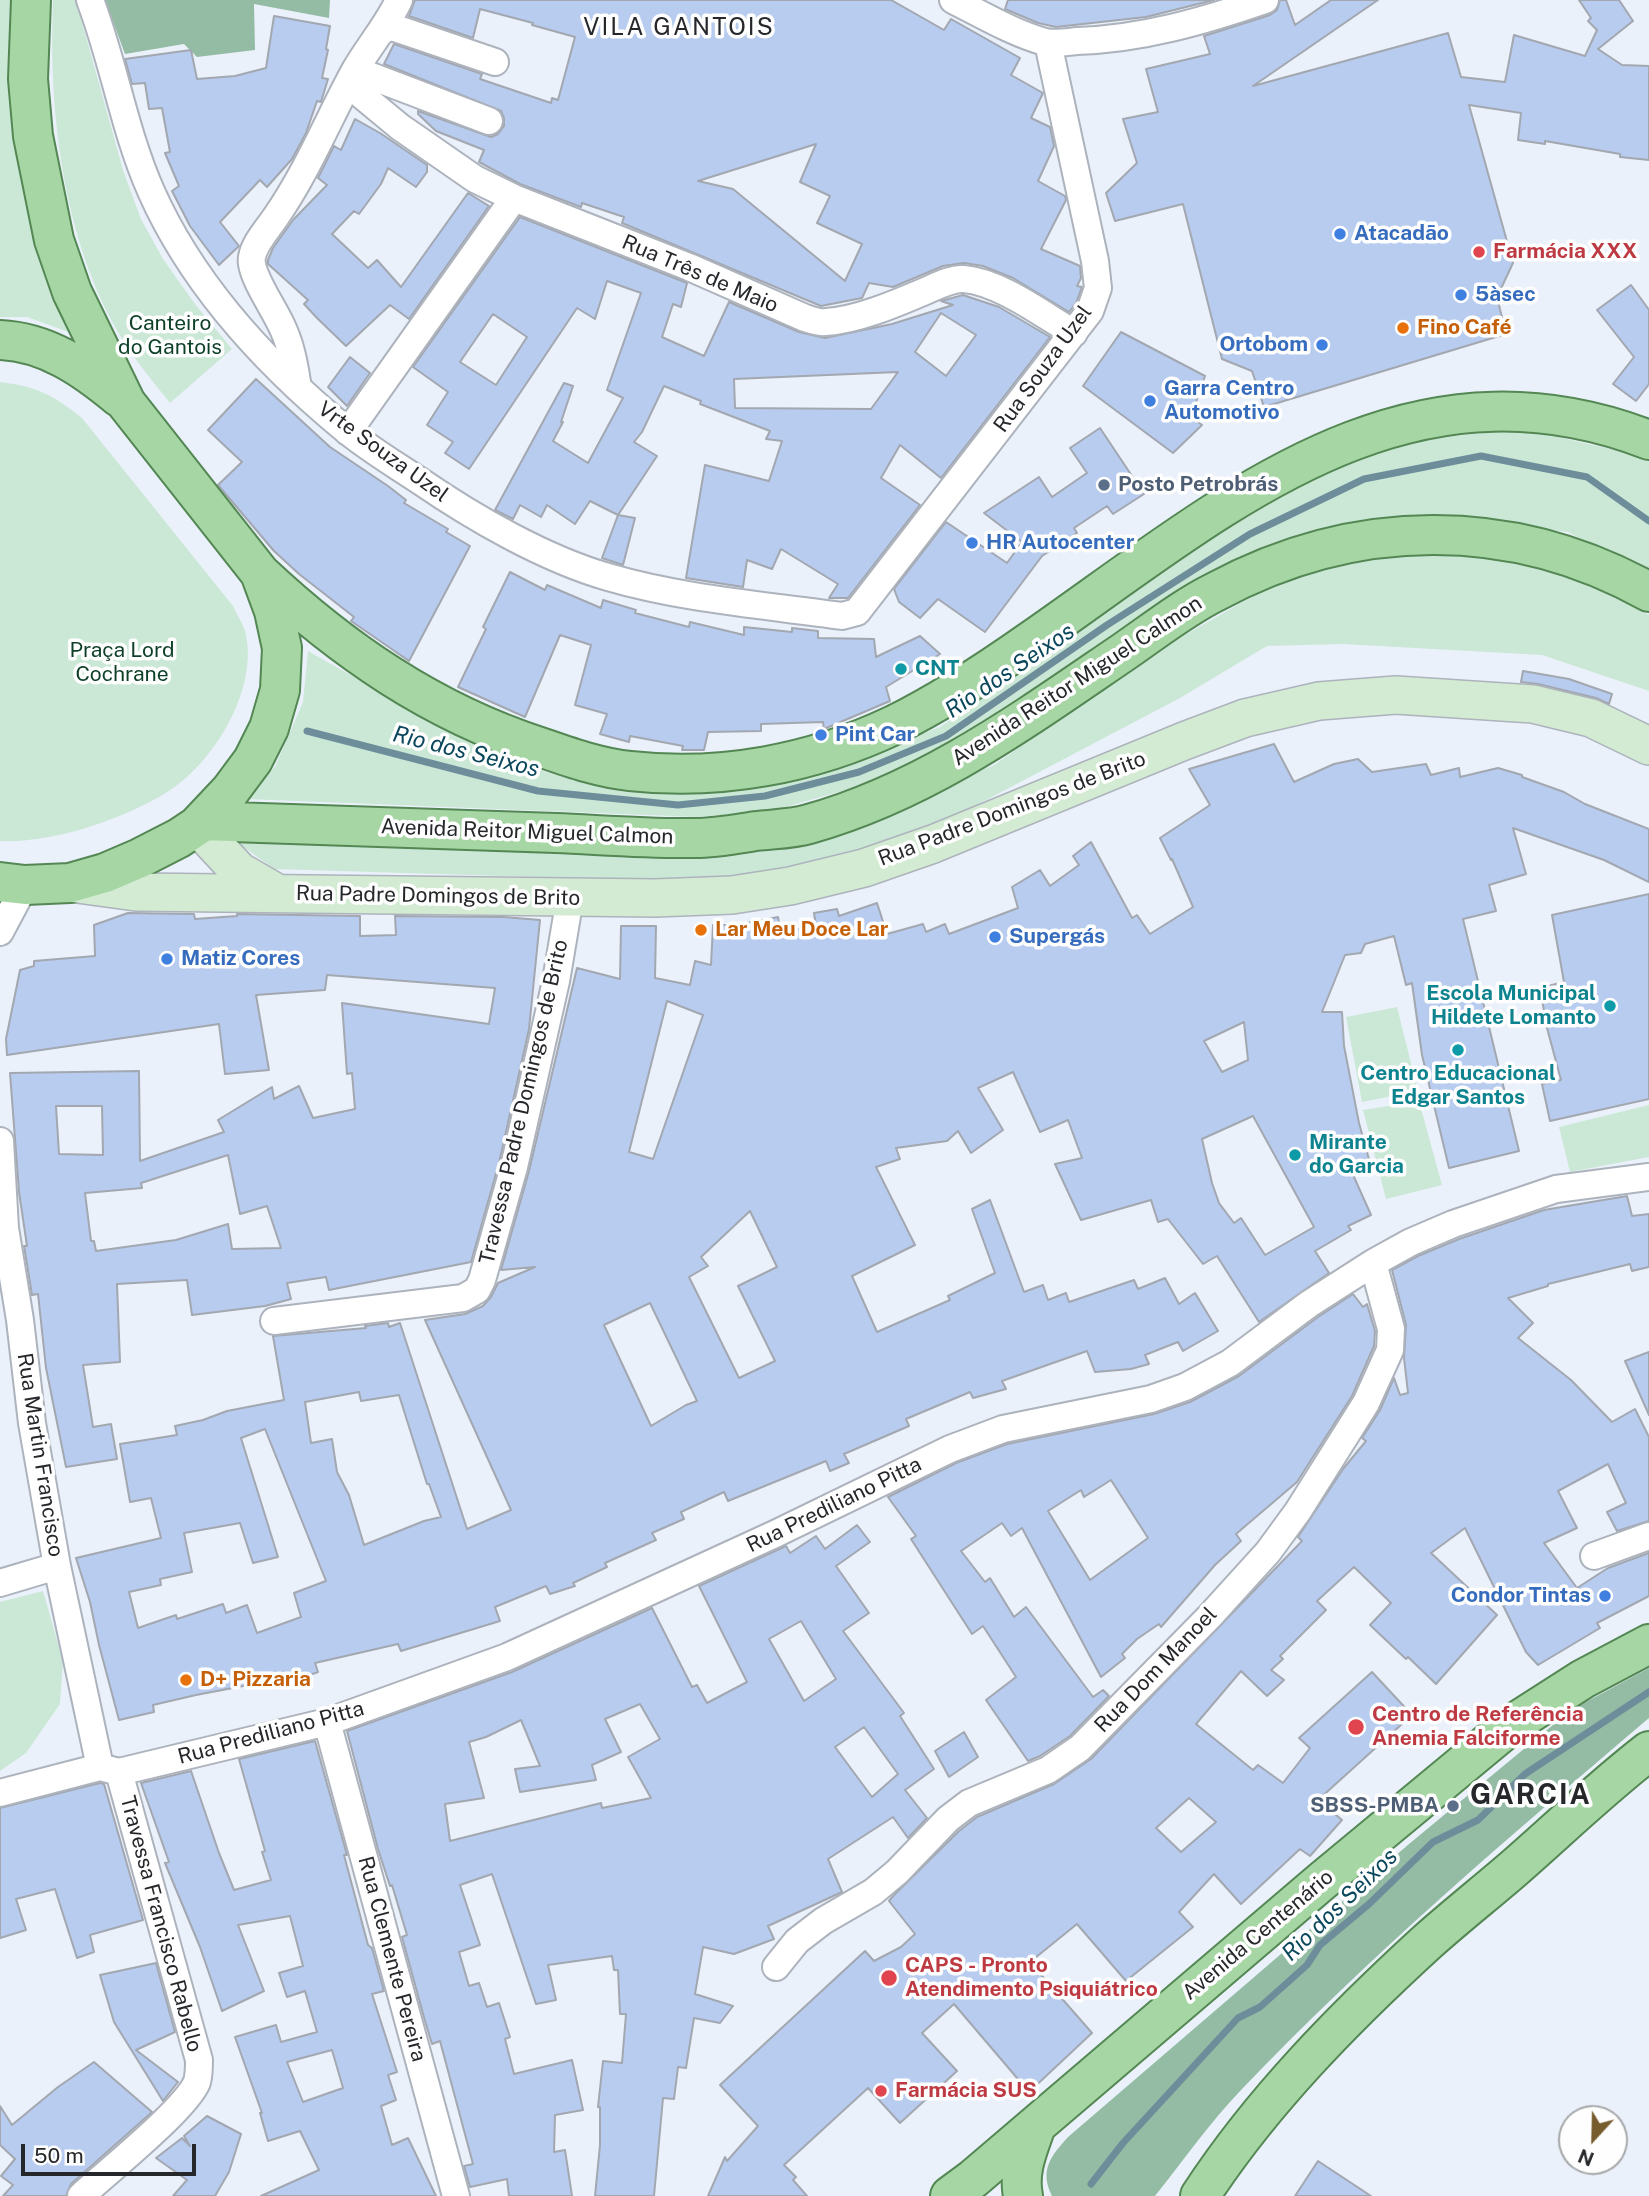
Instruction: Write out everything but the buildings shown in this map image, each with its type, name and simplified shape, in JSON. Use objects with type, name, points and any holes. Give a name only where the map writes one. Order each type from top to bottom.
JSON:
[{"type":"main road","points":[[31,0],[28,79],[42,192],[54,240],[72,292],[126,403]]},
{"type":"main road","points":[[0,340],[16,340],[51,351],[86,369],[126,403],[260,573],[296,607],[376,668],[481,726],[578,760],[629,771],[740,771],[790,762],[891,727],[933,705],[989,669],[1219,509],[1306,460],[1381,429],[1421,419],[1481,412],[1537,414],[1591,421],[1649,440]]},
{"type":"main road","name":"Avenida Reitor Miguel Calmon","points":[[199,823],[698,838],[805,825],[874,803],[938,772],[1023,721],[1211,593],[1287,559],[1384,538],[1437,534],[1489,538],[1577,558],[1619,576],[1649,593]]},
{"type":"main road","points":[[8,890],[70,883],[105,873],[139,858],[179,838],[199,823],[230,791],[253,760],[269,728],[280,690],[282,648],[274,611],[260,573]]},
{"type":"main road","name":"Rua Padre Domingos de Brito","points":[[70,883],[136,892],[570,898],[695,898],[732,895],[790,886],[864,867],[933,844],[1245,718],[1319,701],[1396,695],[1533,704],[1591,718],[1649,746]]},
{"type":"main road","name":"Rua Padre Domingos de Brito","points":[[199,823],[239,871],[278,893]]},
{"type":"main road","name":"Avenida Centenário","points":[[950,2196],[1036,2126],[1290,1907],[1508,1727],[1583,1679],[1649,1644]]},
{"type":"main road","points":[[1200,2195],[1286,2085],[1352,2013],[1429,1941],[1616,1776],[1649,1751]]},
{"type":"main road","points":[[1023,2196],[1020,2182],[1024,2159],[1036,2126]]},
{"type":"street","name":"Vrte Souza Uzel","points":[[90,0],[134,149],[162,213],[199,274],[230,317],[261,352],[348,432],[476,517],[510,536],[605,577],[655,589],[842,616],[857,612]]},
{"type":"street","points":[[298,388],[285,332],[255,275],[251,261],[258,242],[300,177],[352,77],[399,0]]},
{"type":"street","points":[[953,0],[1014,30],[1048,43],[1100,41],[1156,32],[1211,19],[1265,0]]},
{"type":"street","points":[[381,32],[389,26],[495,62]]},
{"type":"street","name":"Rua Souza Uzel","points":[[857,612],[1074,333],[1090,311],[1098,288],[1095,261],[1048,43]]},
{"type":"street","points":[[352,77],[489,121]]},
{"type":"street","name":"Rua Três de Maio","points":[[352,77],[400,127],[475,179],[514,198],[689,267],[805,318],[823,323],[839,321],[896,304],[940,285],[962,279],[986,285],[1016,298],[1074,333]]},
{"type":"street","points":[[348,432],[514,198]]},
{"type":"street","points":[[0,932],[8,890]]},
{"type":"street","name":"Travessa Padre Domingos de Brito","points":[[274,1321],[463,1298],[477,1290],[514,1167],[556,981],[570,898]]},
{"type":"street","name":"Rua Martin Francisco","points":[[0,1141],[5,1228],[20,1320],[32,1423],[57,1566],[110,1770]]},
{"type":"street","name":"Rua Prediliano Pitta","points":[[0,1793],[327,1722],[507,1657],[961,1445],[1003,1429],[1151,1399],[1185,1387],[1230,1363],[1309,1304],[1410,1242],[1453,1224],[1556,1189],[1649,1177]]},
{"type":"street","name":"Rua Dom Manoel","points":[[776,1966],[797,1941],[823,1921],[873,1892],[897,1872],[948,1819],[969,1803],[1048,1770],[1080,1748],[1209,1618],[1268,1552],[1298,1511],[1366,1403],[1390,1350],[1391,1329],[1373,1263]]},
{"type":"street","points":[[1594,1556],[1649,1536]]},
{"type":"street","points":[[0,1583],[57,1566]]},
{"type":"street","name":"Rua Clemente Pereira","points":[[327,1722],[456,2196]]},
{"type":"street","name":"Travessa Francisco Rabello","points":[[81,2196],[173,2112],[189,2094],[197,2081],[199,2060],[110,1770]]},
{"type":"green space","points":[[0,0],[12,0],[9,18],[19,165],[74,334],[27,317],[0,317]]},
{"type":"green space","name":"Canteiro do Gantois","points":[[53,0],[76,0],[123,170],[141,219],[163,259],[232,349],[170,403],[128,348],[106,310],[75,226],[58,135],[52,44]]},
{"type":"green space","points":[[105,0],[330,0],[329,18],[254,4],[255,50],[197,57],[184,44],[125,54]]},
{"type":"green space","name":"Praça Lord Cochrane","points":[[0,382],[25,386],[44,393],[82,418],[233,606],[245,631],[248,658],[245,681],[226,728],[196,768],[178,785],[141,806],[103,822],[61,835],[20,841],[0,841]]},
{"type":"green space","points":[[1524,429],[1649,458],[1649,576],[1568,532],[1425,516],[1298,536],[1193,583],[951,745],[866,784],[772,811],[697,817],[246,799],[275,767],[303,702],[308,651],[434,722],[546,772],[669,792],[849,762],[940,727],[1246,515],[1318,474],[1404,441]]},
{"type":"green space","points":[[1427,549],[1564,571],[1649,615],[1649,691],[1542,655],[1342,644],[1267,646],[1180,698],[912,839],[800,866],[699,882],[274,869],[234,840],[856,824],[994,765],[1155,652],[1297,571]]},
{"type":"green space","points":[[1397,1007],[1418,1091],[1362,1102],[1346,1017]]},
{"type":"green space","points":[[1419,1101],[1442,1185],[1386,1199],[1363,1110]]},
{"type":"green space","points":[[1649,1105],[1649,1157],[1570,1172],[1559,1127]]},
{"type":"green space","points":[[43,1591],[63,1661],[60,1704],[26,1753],[0,1771],[0,1602]]},
{"type":"green space","points":[[1649,1668],[1649,1718],[1492,1853],[1339,1992],[1230,2102],[1155,2196],[1052,2196],[1048,2187],[1047,2171],[1052,2157],[1068,2137],[1409,1844],[1571,1710]]},
{"type":"waterway","name":"Rio dos Seixos","points":[[307,731],[538,791],[678,805],[765,796],[859,772],[946,736],[1107,625],[1250,534],[1364,479],[1481,456],[1587,477],[1649,521]]},
{"type":"waterway","name":"Rio dos Seixos","points":[[1091,2184],[1123,2143],[1238,2018],[1260,2007],[1307,1965],[1320,1945],[1369,1904],[1433,1842],[1478,1820],[1525,1774],[1649,1692]]},
{"type":"place","name":"Atacadão","points":[[1340,234]]},
{"type":"place","name":"Farmácia XXX","points":[[1479,252]]},
{"type":"place","name":"5àsec","points":[[1461,295]]},
{"type":"place","name":"Fino Café","points":[[1403,328]]},
{"type":"place","name":"Ortobom","points":[[1322,345]]},
{"type":"place","name":"Garra Centro Automotivo","points":[[1150,401]]},
{"type":"place","name":"Posto Petrobrás","points":[[1104,485]]},
{"type":"place","name":"HR Autocenter","points":[[972,543]]},
{"type":"place","name":"CNT","points":[[901,669]]},
{"type":"place","name":"Pint Car","points":[[821,735]]},
{"type":"place","name":"Lar Meu Doce Lar","points":[[701,930]]},
{"type":"place","name":"Supergás","points":[[995,937]]},
{"type":"place","name":"Matiz Cores","points":[[167,959]]},
{"type":"place","name":"Escola Municipal Hildete Lomanto","points":[[1610,1006]]},
{"type":"place","name":"Centro Educacional Edgar Santos","points":[[1458,1050]]},
{"type":"place","name":"Mirante do Garcia","points":[[1295,1155]]},
{"type":"place","name":"Condor Tintas","points":[[1605,1596]]},
{"type":"place","name":"D+ Pizzaria","points":[[186,1680]]},
{"type":"place","name":"Centro de Referência Anemia Falciforme","points":[[1356,1727]]},
{"type":"place","name":"SBSS-PMBA","points":[[1453,1806]]},
{"type":"place","name":"CAPS - Pronto Atendimento Psiquiátrico","points":[[889,1978]]},
{"type":"place","name":"Farmácia SUS","points":[[881,2091]]},
{"type":"district","name":"VILA GANTOIS","points":[[679,28]]},
{"type":"district","name":"GARCIA","points":[[1531,1795]]}]
